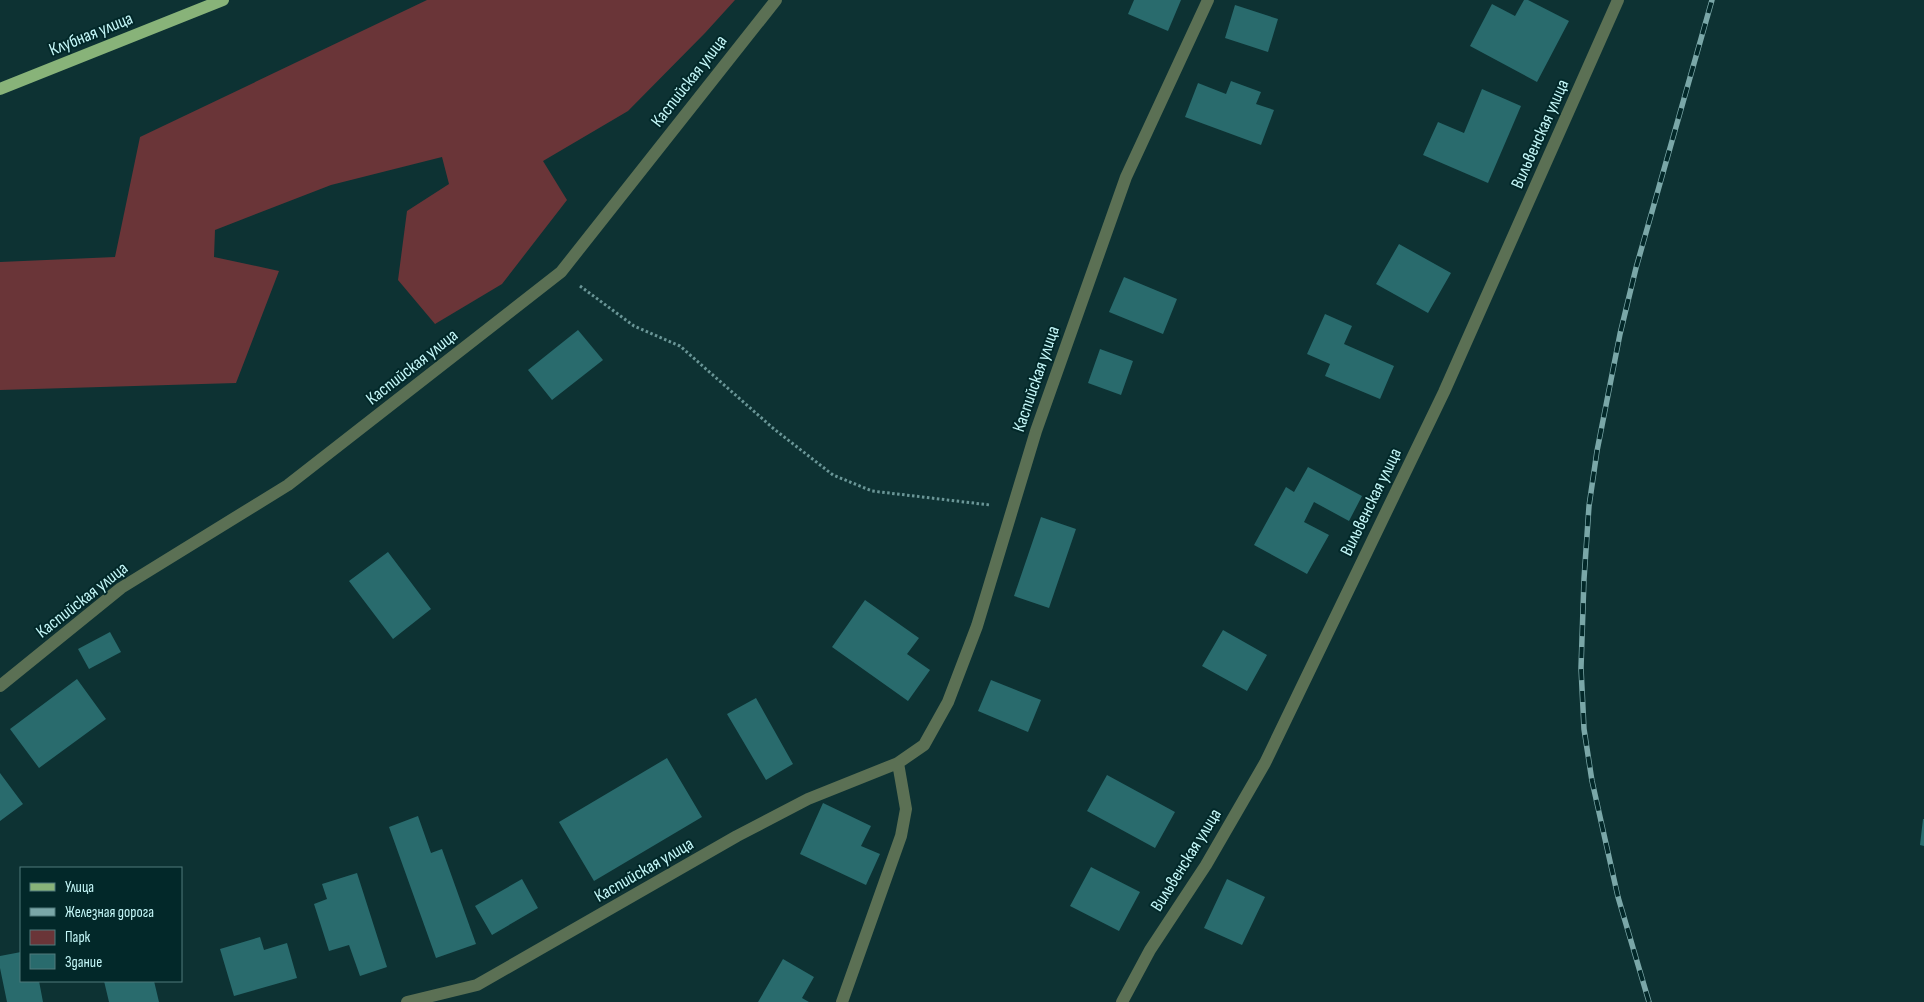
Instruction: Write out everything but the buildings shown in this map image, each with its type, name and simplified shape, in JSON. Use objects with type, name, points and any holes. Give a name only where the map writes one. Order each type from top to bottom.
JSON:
[{"type":"main road","name":"Клубная улица","points":[[0,89],[223,0]]},
{"type":"street","name":"Каспийская улица","points":[[0,686],[121,588],[288,485],[561,272],[776,0]]},
{"type":"street","name":"Каспийская улица","points":[[407,1002],[478,985],[737,836],[800,803],[898,764],[924,745],[948,702],[977,626],[1036,431],[1126,178],[1208,0]]},
{"type":"street","name":"Вильвенская улица","points":[[1122,1002],[1150,950],[1206,865],[1265,763],[1444,392],[1618,0]]},
{"type":"street","points":[[842,1002],[901,836],[906,808],[898,764]]},
{"type":"path","points":[[561,272],[634,326],[680,346],[774,429],[833,475],[872,491],[1013,507]]},
{"type":"green space","points":[[427,0],[735,0],[628,111],[543,161],[567,200],[502,284],[435,324],[398,280],[407,211],[449,184],[442,157],[331,185],[215,230],[214,257],[279,271],[236,383],[0,390],[0,262],[115,257],[140,137]]},
{"type":"railway","points":[[1649,1002],[1618,897],[1592,781],[1584,729],[1581,668],[1584,579],[1589,506],[1597,451],[1620,334],[1636,268],[1712,0]]}]
